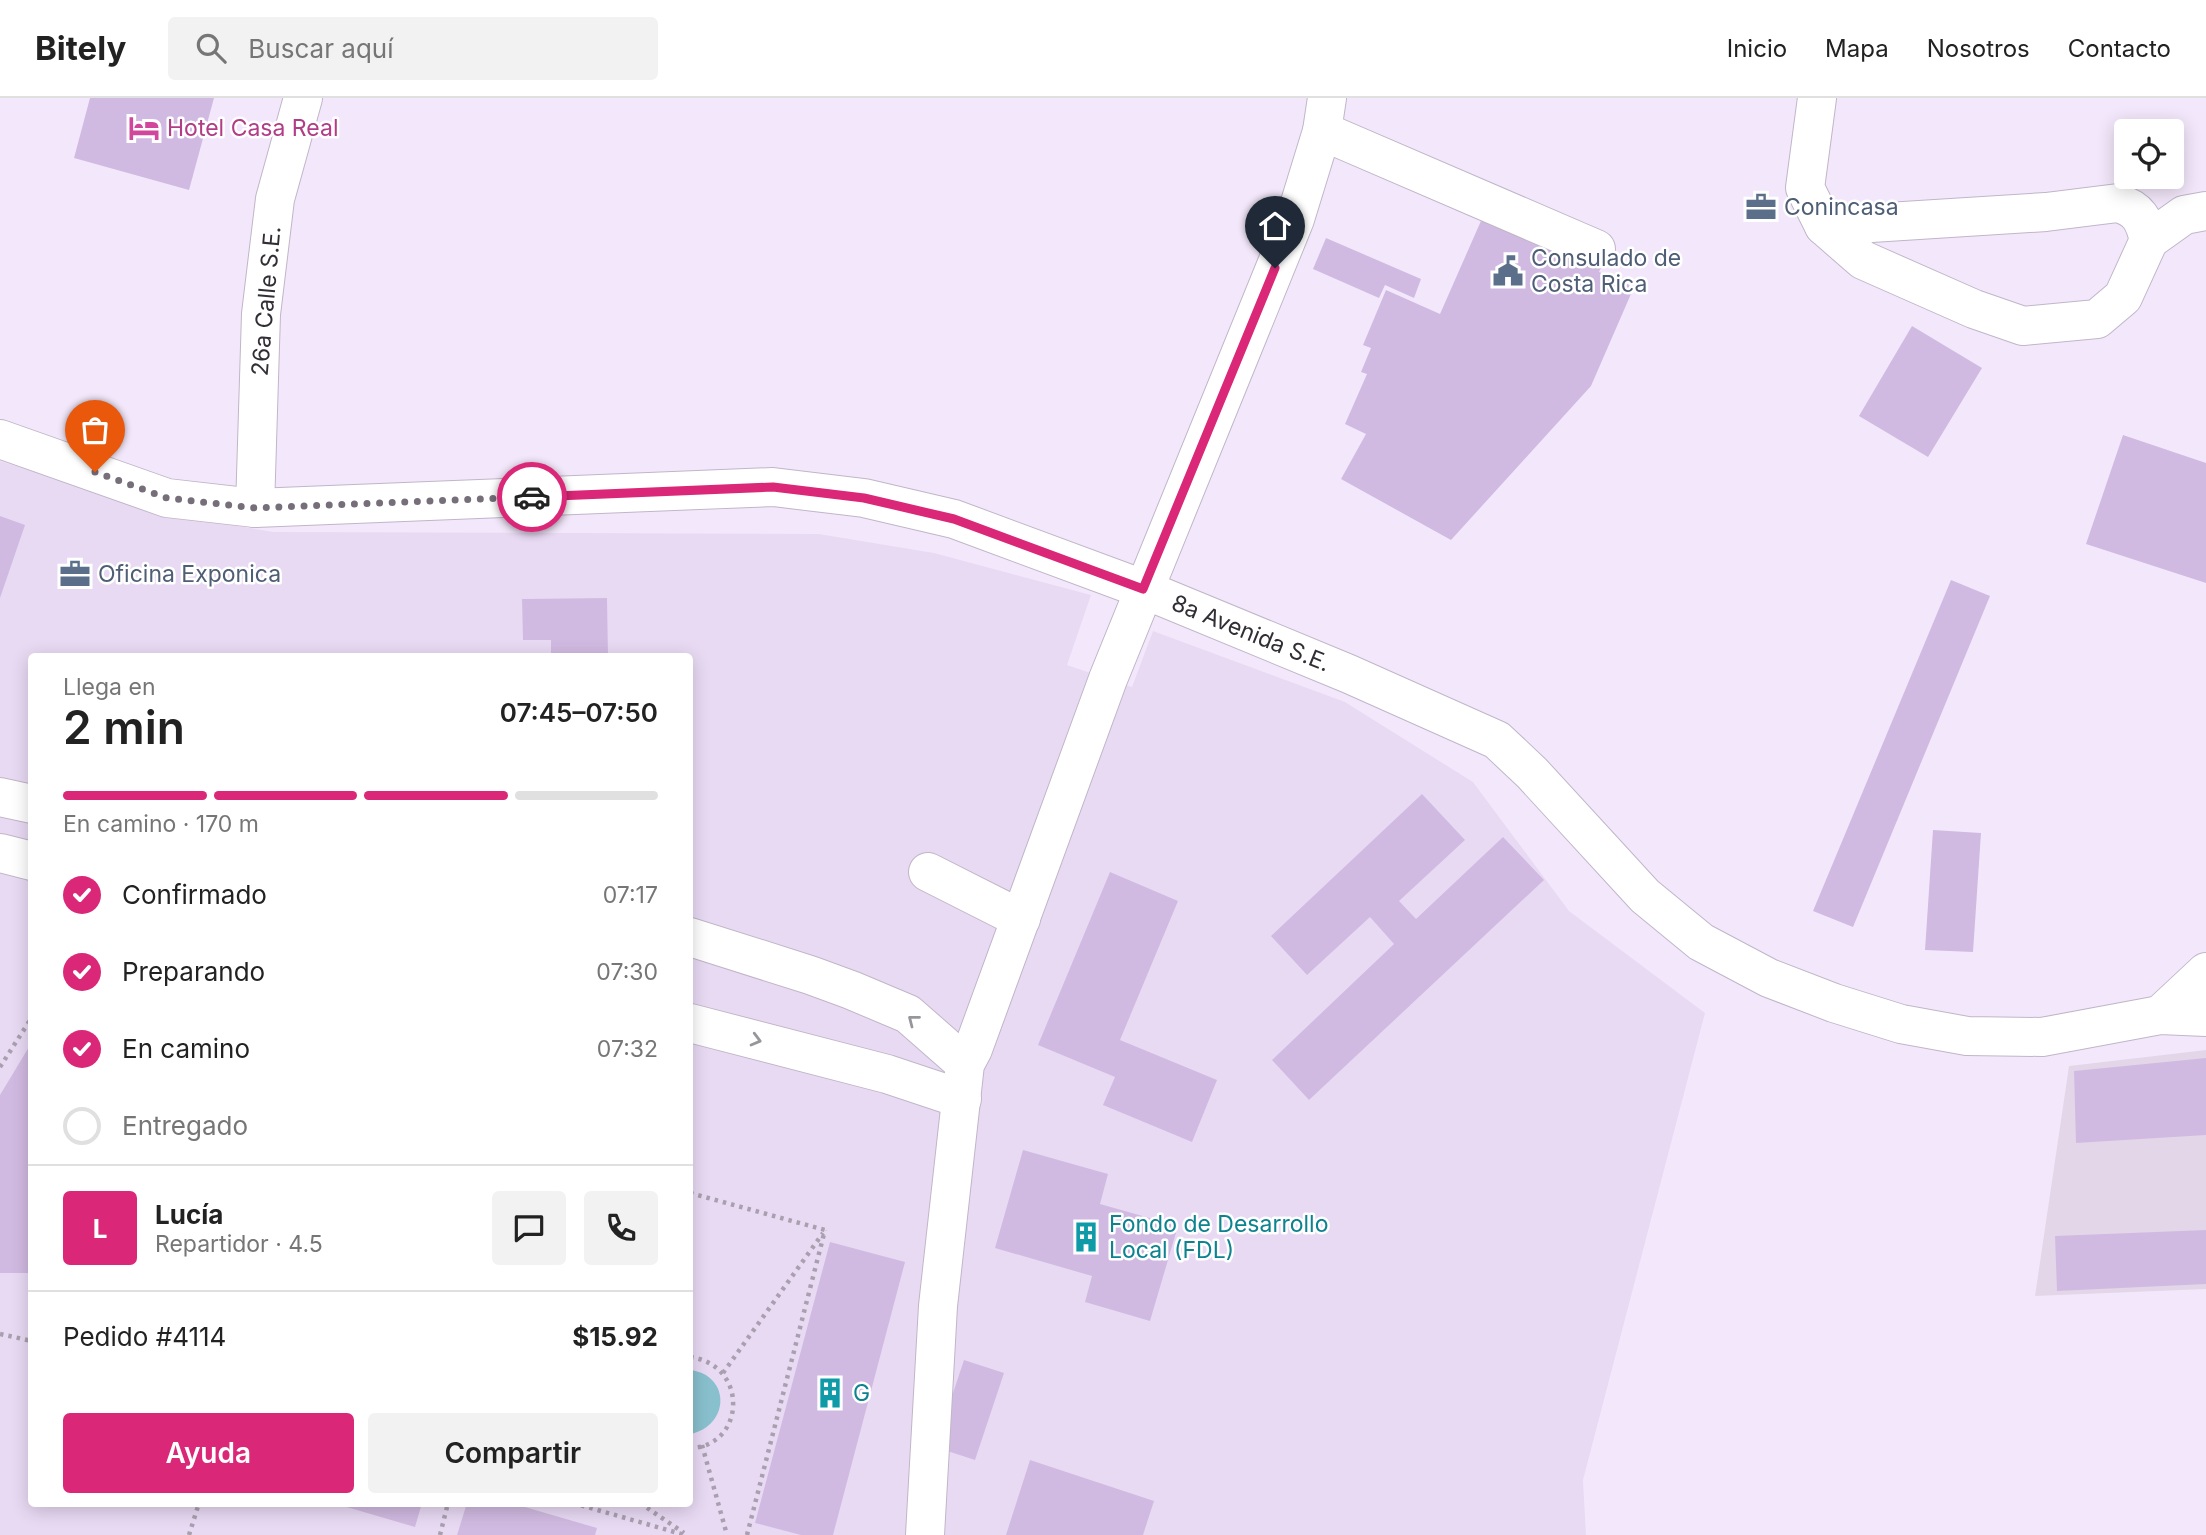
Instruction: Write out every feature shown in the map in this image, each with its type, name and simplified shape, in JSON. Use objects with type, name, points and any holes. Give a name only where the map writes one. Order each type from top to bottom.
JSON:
[{"type":"street","name":"26a Calle S.E.","points":[[255,508],[261,314],[275,199],[303,98]]},
{"type":"street","points":[[1817,98],[1805,188],[1824,226],[1863,260],[1974,309],[2023,326],[2097,319],[2123,297],[2149,240],[2184,215],[2206,211]]},
{"type":"street","points":[[925,1535],[938,1306],[964,1082],[1143,589],[1295,219],[1324,115],[1596,248]]},
{"type":"street","points":[[1824,226],[2046,212],[2118,204],[2137,212],[2145,222],[2149,240]]},
{"type":"street","name":"8a Avenida S.E.","points":[[0,439],[167,498],[255,508],[773,487],[864,498],[954,519],[1143,589],[1349,674],[1497,740],[1532,773],[1644,896],[1701,942],[1769,978],[1834,1003],[1901,1024],[1967,1036],[2042,1037],[2160,1014],[2206,1017]]},
{"type":"street","points":[[0,797],[28,803]]},
{"type":"street","points":[[0,853],[28,860]]},
{"type":"street","points":[[928,872],[1021,919]]},
{"type":"street","points":[[693,938],[810,975],[908,1014],[964,1082]]},
{"type":"street","points":[[2160,1014],[2206,972]]},
{"type":"street","points":[[693,1024],[887,1074],[964,1082]]},
{"type":"path","points":[[0,1067],[28,1023]]},
{"type":"path","points":[[693,1195],[825,1230]]},
{"type":"path","points":[[723,1373],[825,1230]]},
{"type":"path","points":[[747,1535],[825,1230]]},
{"type":"path","points":[[0,1334],[28,1339]]},
{"type":"path","points":[[693,1358],[716,1366],[723,1373],[733,1392],[734,1408],[724,1431],[712,1442],[693,1447]]},
{"type":"path","points":[[702,1445],[727,1535]]},
{"type":"path","points":[[189,1535],[198,1507]]},
{"type":"path","points":[[440,1535],[447,1507]]},
{"type":"path","points":[[587,1507],[686,1535]]},
{"type":"path","points":[[646,1507],[686,1535]]},
{"type":"shaded area","points":[[0,461],[172,515],[274,532],[819,534],[934,553],[1091,595],[1067,665],[1132,687],[1153,631],[1345,702],[1473,782],[1569,911],[1705,1013],[1583,1480],[1586,1535],[0,1535]]},
{"type":"shaded area","points":[[2206,1050],[2206,1289],[2035,1296],[2069,1066]]},
{"type":"water","points":[[693,1371],[713,1381],[719,1390],[718,1412],[713,1421],[693,1433]]},
{"type":"building","name":"Hotel Casa Real","points":[[90,98],[214,98],[189,190],[74,158]]},
{"type":"building","points":[[1484,214],[1602,265],[1599,272],[1634,287],[1591,386],[1451,540],[1341,479],[1366,434],[1345,424],[1367,374],[1361,372],[1371,348],[1363,345],[1386,290],[1440,314]]},
{"type":"building","points":[[1326,238],[1421,279],[1414,298],[1385,285],[1379,298],[1313,269]]},
{"type":"building","points":[[1912,326],[1982,368],[1928,457],[1859,416]]},
{"type":"building","points":[[2123,435],[2206,463],[2206,583],[2086,544]]},
{"type":"building","points":[[0,516],[25,525],[0,598]]},
{"type":"building","points":[[1951,580],[1990,596],[1853,927],[1813,911]]},
{"type":"building","points":[[607,598],[608,653],[551,653],[551,640],[523,640],[522,599]]},
{"type":"building","points":[[1422,794],[1465,840],[1399,901],[1416,919],[1503,837],[1544,880],[1309,1100],[1272,1060],[1394,944],[1370,917],[1307,975],[1271,936]]},
{"type":"building","points":[[1933,830],[1981,833],[1973,952],[1925,950]]},
{"type":"building","points":[[1110,872],[1178,901],[1120,1040],[1217,1080],[1192,1142],[1103,1105],[1115,1077],[1038,1045]]},
{"type":"building","points":[[28,1049],[28,1273],[0,1273],[0,1095]]},
{"type":"building","points":[[2206,1058],[2206,1135],[2076,1143],[2074,1071]]},
{"type":"building","name":"Fondo de Desarrollo Local (FDL)","points":[[1023,1150],[1108,1174],[1100,1204],[1178,1226],[1150,1321],[1085,1302],[1092,1276],[995,1248]]},
{"type":"building","points":[[2206,1230],[2206,1284],[2057,1291],[2055,1236]]},
{"type":"building","name":"G","points":[[830,1242],[905,1262],[833,1535],[801,1535],[755,1523]]},
{"type":"building","points":[[964,1360],[1004,1373],[975,1460],[935,1447]]},
{"type":"building","points":[[1030,1460],[1154,1501],[1143,1535],[1006,1535]]},
{"type":"building","points":[[347,1507],[421,1507],[415,1527]]},
{"type":"building","points":[[466,1507],[525,1507],[597,1528],[595,1535],[457,1535]]},
{"type":"way so far","points":[[95,472],[167,498],[255,508],[532,497]]},
{"type":"place","name":"Hotel Casa Real","points":[[144,128]]},
{"type":"place","name":"Conincasa","points":[[1761,207]]},
{"type":"place","name":"Consulado de Costa Rica","points":[[1508,271]]},
{"type":"place","name":"Oficina Exponica","points":[[75,574]]},
{"type":"place","name":"Fondo de Desarrollo Local (FDL)","points":[[1086,1237]]},
{"type":"place","name":"G","points":[[830,1393]]},
{"type":"route","points":[[532,497],[773,487],[864,498],[954,519],[1143,589],[1275,268]]}]
